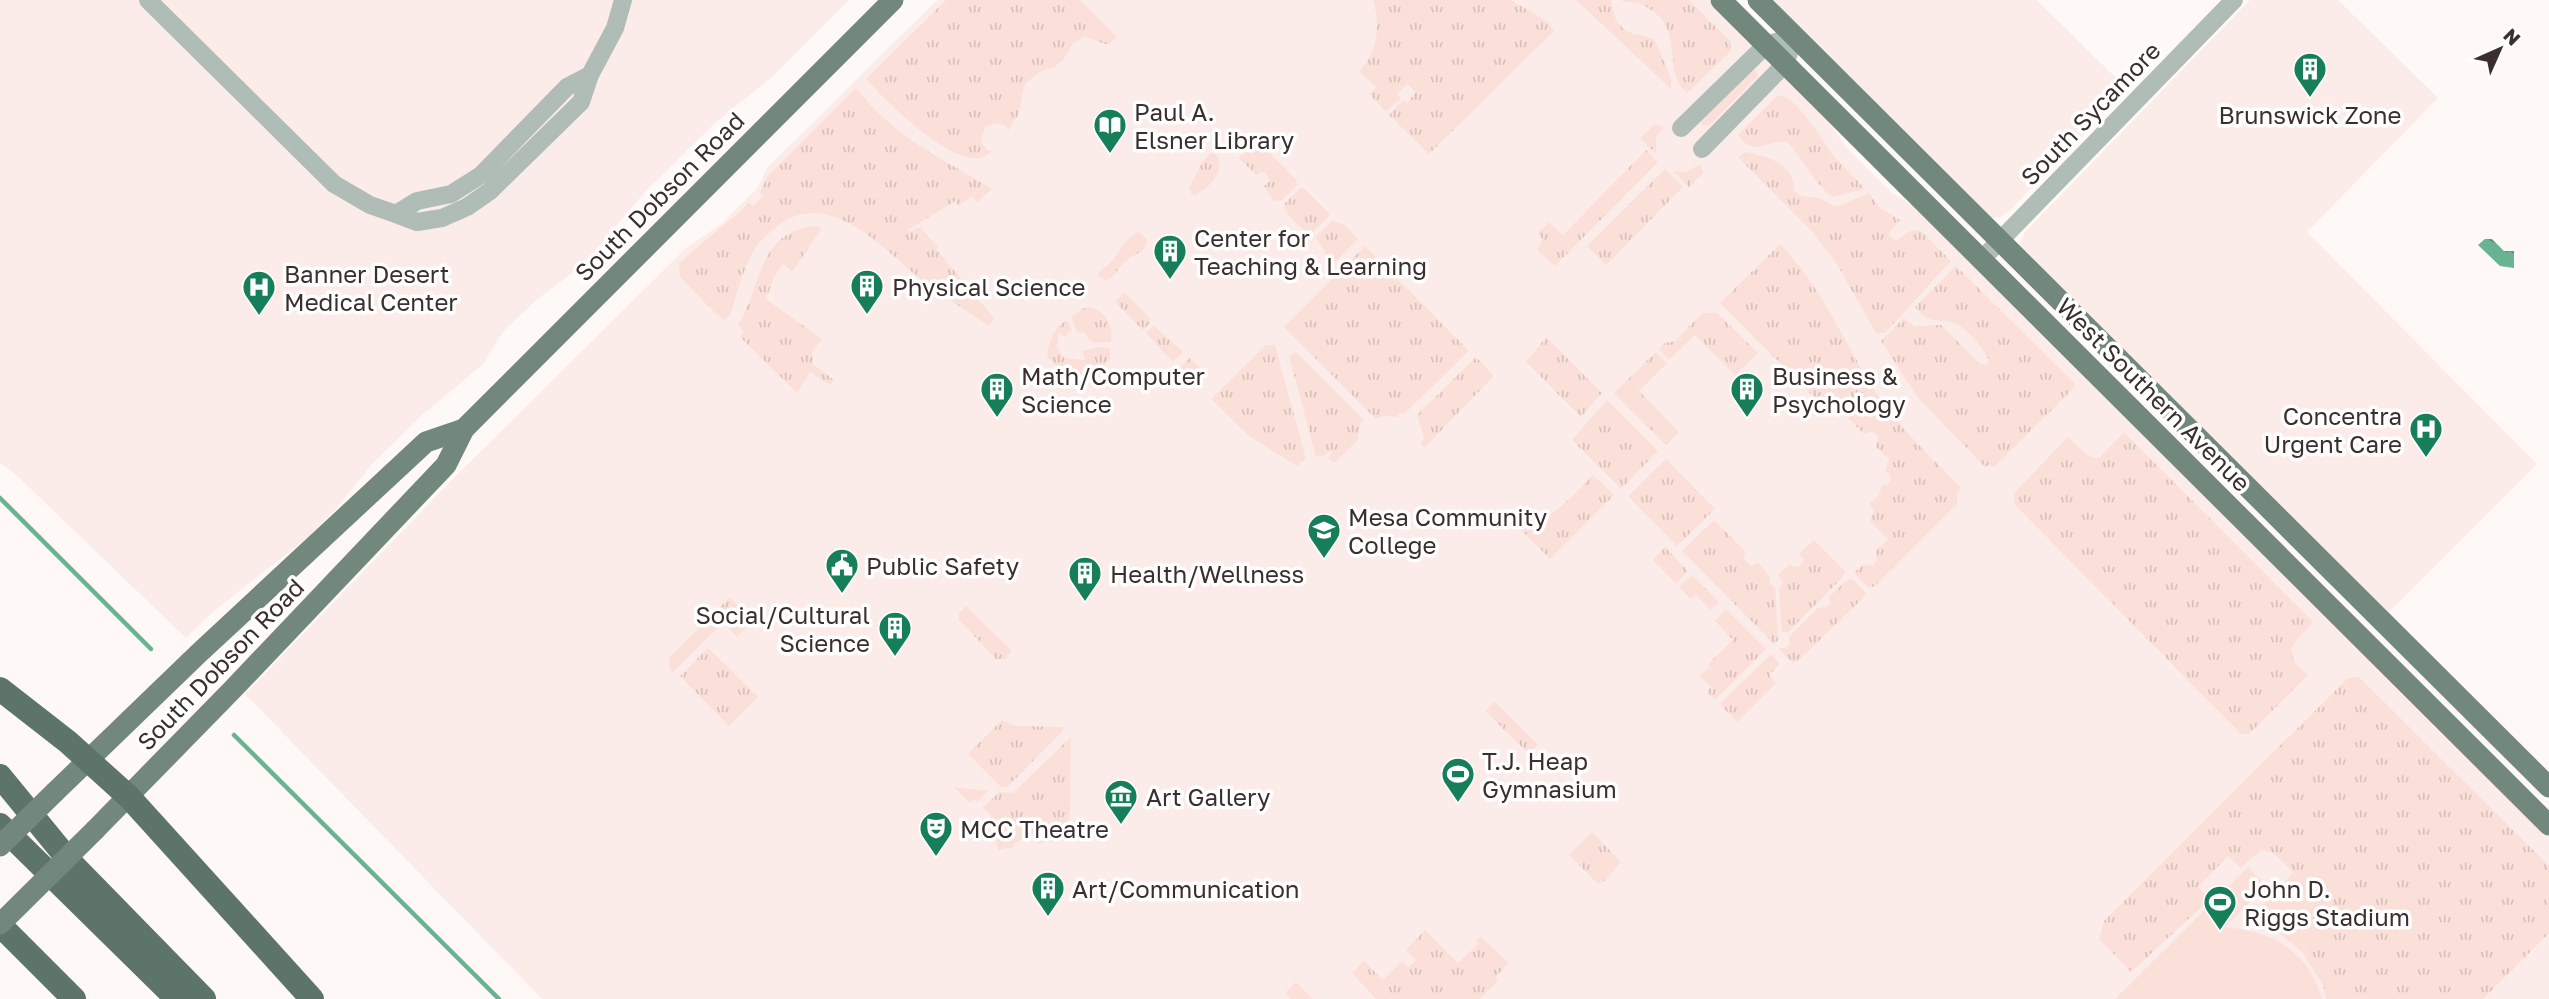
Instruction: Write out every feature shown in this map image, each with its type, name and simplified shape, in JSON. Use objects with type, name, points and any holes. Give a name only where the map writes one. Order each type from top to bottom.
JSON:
[{"type":"highway","points":[[0,689],[88,759],[129,797],[312,999]]},
{"type":"highway","points":[[0,776],[72,864],[204,999]]},
{"type":"highway","points":[[0,825],[177,999]]},
{"type":"highway","points":[[0,925],[74,999]]},
{"type":"main road","name":"South Dobson Road","points":[[0,925],[129,797],[446,464],[464,429],[893,0]]},
{"type":"main road","name":"West Southern Avenue","points":[[1721,0],[2549,825]]},
{"type":"main road","name":"West Southern Avenue","points":[[1758,0],[2549,787]]},
{"type":"main road","name":"South Dobson Road","points":[[0,846],[88,759],[426,442],[464,429]]},
{"type":"street","points":[[148,0],[334,184],[370,205],[396,214],[416,201],[451,194],[481,175],[567,87],[590,75],[615,28],[623,0]]},
{"type":"street","name":"South Sycamore","points":[[1982,259],[2234,0]]},
{"type":"street","points":[[1681,128],[1766,45],[1795,36]]},
{"type":"street","points":[[1702,149],[1786,64],[1795,36]]},
{"type":"shaded area","name":"Banner Desert Medical Center","points":[[0,0],[849,0],[772,77],[715,123],[644,193],[584,264],[535,301],[502,333],[483,364],[421,416],[372,464],[335,510],[307,538],[215,610],[186,638],[13,472],[0,463]]},
{"type":"shaded area","name":"Mesa Community College","points":[[937,0],[1710,0],[1819,108],[1846,147],[1892,193],[1925,213],[2549,834],[2549,999],[542,999],[245,694],[439,493],[687,247],[720,225],[756,190],[768,167]]},
{"type":"shaded area","points":[[1770,0],[2037,0],[2128,90],[2009,211],[1999,218],[1986,217]]},
{"type":"shaded area","points":[[2250,0],[2338,0],[2438,98],[2307,232],[2537,464],[2386,615],[2019,245],[2025,232]]},
{"type":"green space","points":[[946,0],[1080,0],[1117,37],[1108,45],[1085,37],[1074,42],[1063,60],[1038,73],[1025,84],[1018,115],[1008,131],[1006,126],[997,123],[985,127],[981,141],[987,150],[992,151],[980,158],[963,156],[945,148],[907,119],[866,79]]},
{"type":"green space","points":[[1373,0],[1511,0],[1548,22],[1554,31],[1429,154],[1389,115],[1403,100],[1407,103],[1416,92],[1407,84],[1397,94],[1401,98],[1386,112],[1369,94],[1376,87],[1359,71],[1371,55],[1376,37],[1377,19]]},
{"type":"green space","points":[[1576,0],[1612,0],[1615,17],[1623,29],[1655,40],[1671,79],[1671,89]]},
{"type":"green space","points":[[1620,0],[1689,0],[1730,41],[1731,51],[1687,93],[1675,72],[1670,36],[1665,25],[1656,14],[1641,4]]},
{"type":"green space","points":[[1754,69],[1757,77],[1709,126],[1702,125],[1701,119]]},
{"type":"green space","points":[[856,88],[871,106],[903,134],[992,189],[977,202],[972,196],[959,206],[955,201],[908,230],[909,232],[920,227],[938,247],[936,249],[995,319],[988,326],[922,280],[868,235],[833,216],[815,213],[797,215],[779,225],[758,244],[746,266],[731,313],[725,320],[680,277],[679,264],[749,203],[753,206],[763,197],[760,193],[767,177]]},
{"type":"green space","points":[[1778,95],[1802,111],[1834,156],[1865,189],[1833,197],[1820,186],[1787,142],[1756,147],[1744,142],[1738,135]]},
{"type":"green space","points":[[1655,124],[1664,127],[1656,137],[1656,154],[1640,138]]},
{"type":"green space","points":[[1646,150],[1658,162],[1555,266],[1537,250],[1543,240],[1538,233],[1549,222],[1563,235]]},
{"type":"green space","points":[[1249,151],[1268,151],[1296,180],[1297,185],[1282,200],[1274,201],[1264,186],[1270,181],[1266,173],[1256,175],[1238,157]]},
{"type":"green space","points":[[1745,152],[1778,162],[1790,173],[1794,190],[1801,196],[1820,198],[1838,206],[1869,193],[1880,208],[1900,220],[1888,234],[1895,241],[1910,231],[1920,230],[1951,261],[1885,333],[1876,333],[1838,266],[1814,234],[1738,157]]},
{"type":"green space","points":[[1210,153],[1216,154],[1219,160],[1218,172],[1206,188],[1195,195],[1191,194],[1189,188]]},
{"type":"green space","points":[[1701,164],[1703,173],[1689,187],[1673,171],[1685,172]]},
{"type":"green space","points":[[1665,169],[1683,187],[1606,265],[1587,246]]},
{"type":"green space","points":[[1300,188],[1304,188],[1329,213],[1309,236],[1284,208],[1285,203]]},
{"type":"green space","points":[[1333,220],[1346,226],[1358,239],[1333,264],[1315,237]]},
{"type":"green space","points":[[817,226],[822,228],[793,271],[783,264],[774,277],[766,299],[822,339],[812,352],[813,364],[834,380],[830,385],[810,372],[797,393],[740,337],[744,331],[738,325],[772,249],[783,238],[797,230]]},
{"type":"green space","points":[[1138,232],[1147,239],[1143,250],[1121,265],[1106,281],[1098,276],[1126,242]]},
{"type":"green space","points":[[1780,244],[1819,294],[1882,402],[1914,440],[1961,488],[1957,493],[1957,504],[1875,586],[1869,588],[1854,573],[1863,564],[1873,566],[1877,559],[1875,552],[1888,539],[1870,521],[1874,511],[1869,504],[1879,495],[1882,485],[1887,485],[1891,480],[1885,471],[1889,459],[1876,447],[1878,437],[1872,431],[1864,434],[1847,417],[1826,409],[1720,303]]},
{"type":"green space","points":[[1365,246],[1469,351],[1404,414],[1402,412],[1396,417],[1383,416],[1376,419],[1284,327]]},
{"type":"green space","points":[[1956,266],[2075,387],[1994,467],[1985,467],[1918,398],[1881,341],[1904,318],[1915,326],[1941,325],[1979,363],[1987,365],[1989,360],[1986,355],[1964,329],[1948,321],[1929,319],[1915,307]]},
{"type":"green space","points":[[1124,292],[1150,318],[1150,323],[1143,330],[1115,302]]},
{"type":"green space","points":[[1091,307],[1108,320],[1111,342],[1093,343],[1083,332],[1077,333],[1071,317],[1084,308]]},
{"type":"green space","points":[[1702,313],[1717,313],[1758,353],[1735,375],[1695,335],[1669,360],[1659,349],[1665,343],[1675,341]]},
{"type":"green space","points":[[1067,320],[1071,332],[1067,333],[1066,337],[1058,334],[1056,345],[1064,358],[1085,360],[1082,351],[1098,347],[1110,348],[1110,359],[1080,390],[1047,357],[1052,335]]},
{"type":"green space","points":[[1154,326],[1183,352],[1173,362],[1146,333]]},
{"type":"green space","points":[[1546,337],[1602,393],[1581,417],[1526,362]]},
{"type":"green space","points":[[1266,345],[1275,345],[1306,459],[1297,466],[1249,436],[1211,399]]},
{"type":"green space","points":[[1296,352],[1364,420],[1357,441],[1334,463],[1328,458],[1332,453],[1330,451],[1316,457],[1289,356]]},
{"type":"green space","points":[[1656,352],[1667,363],[1639,391],[1679,432],[1666,445],[1614,393]]},
{"type":"green space","points":[[1476,357],[1494,376],[1424,448],[1417,415]]},
{"type":"green space","points":[[1190,358],[1204,372],[1194,382],[1180,367]]},
{"type":"green space","points":[[1607,400],[1658,451],[1621,489],[1572,440]]},
{"type":"green space","points":[[2124,432],[2313,622],[2291,649],[2294,662],[2308,675],[2249,734],[2241,734],[2015,505],[2014,493],[2068,437],[2094,458],[2100,457]]},
{"type":"green space","points":[[1666,459],[1715,509],[1677,546],[1628,496]]},
{"type":"green space","points":[[1593,475],[1614,495],[1550,559],[1514,523],[1499,513],[1502,511],[1528,521],[1541,518],[1563,504]]},
{"type":"green space","points":[[1714,520],[1746,552],[1743,558],[1752,566],[1758,563],[1770,576],[1769,583],[1775,587],[1778,640],[1774,644],[1682,551]]},
{"type":"green space","points":[[1814,540],[1845,571],[1842,578],[1788,632],[1782,632],[1779,588],[1783,582],[1778,575],[1790,564],[1793,567],[1800,566],[1804,560],[1799,554]]},
{"type":"green space","points":[[1665,547],[1688,571],[1676,584],[1653,560]]},
{"type":"green space","points":[[1692,575],[1719,602],[1711,610],[1696,595],[1691,599],[1679,587]]},
{"type":"green space","points":[[1852,579],[1866,593],[1862,599],[1793,663],[1778,648],[1786,648],[1790,644],[1789,637],[1818,608],[1827,607],[1830,604],[1829,597],[1846,581]]},
{"type":"green space","points":[[730,597],[739,607],[672,673],[669,658]]},
{"type":"green space","points":[[966,606],[1012,651],[1005,659],[996,659],[959,620],[959,613]]},
{"type":"green space","points":[[1726,609],[1766,649],[1715,700],[1707,692],[1711,687],[1699,676],[1733,640],[1715,621]]},
{"type":"green space","points":[[745,611],[754,620],[737,637],[728,628]]},
{"type":"green space","points":[[708,648],[758,697],[729,726],[680,676]]},
{"type":"green space","points":[[1771,654],[1780,664],[1769,675],[1776,683],[1737,722],[1720,704]]},
{"type":"green space","points":[[2359,677],[2549,866],[2549,933],[2483,999],[2326,999],[2323,985],[2302,952],[2307,944],[2301,880],[2273,853],[2261,850],[2241,868],[2228,856],[2198,887],[2210,899],[2131,972],[2099,939],[2104,921],[2348,678]]},
{"type":"green space","points":[[1495,702],[1538,745],[1528,753],[1485,711]]},
{"type":"green space","points":[[1002,720],[1015,726],[1062,727],[1064,730],[1007,787],[1001,787],[968,754]]},
{"type":"green space","points":[[1071,737],[1070,810],[1066,840],[1037,843],[1036,837],[1026,837],[1013,847],[998,850],[990,814],[983,808],[999,792],[1013,793]]},
{"type":"green space","points":[[954,787],[988,791],[977,802],[974,799],[970,803]]},
{"type":"green space","points":[[1592,832],[1621,862],[1605,881],[1597,883],[1569,855]]},
{"type":"green space","name":"John D. Riggs Stadium","points":[[2248,867],[2266,886],[2225,927],[2258,933],[2286,946],[2308,968],[2322,999],[2115,999]]},
{"type":"green space","points":[[2293,873],[2308,891],[2313,911],[2311,931],[2302,952],[2255,913]]},
{"type":"green space","points":[[1425,930],[1458,963],[1478,944],[1476,941],[1480,936],[1509,963],[1495,977],[1498,981],[1480,999],[1376,999],[1352,973],[1364,961],[1383,980],[1402,961],[1408,967],[1416,960],[1406,950]]},
{"type":"green space","points":[[1296,982],[1313,999],[1291,999],[1285,993]]},
{"type":"water","points":[[2485,239],[2492,239],[2504,251],[2514,251],[2514,268],[2500,266],[2478,245]]},
{"type":"waterway","points":[[0,498],[151,649]]},
{"type":"waterway","points":[[234,735],[499,999]]},
{"type":"place","name":"Brunswick Zone","points":[[2310,99]]},
{"type":"place","name":"Paul A. Elsner Library","points":[[1110,155]]},
{"type":"place","name":"Center for Teaching & Learning","points":[[1170,281]]},
{"type":"place","name":"Physical Science","points":[[867,316]]},
{"type":"place","name":"Banner Desert Medical Center","points":[[259,317]]},
{"type":"place","name":"Math/Computer Science","points":[[997,419]]},
{"type":"place","name":"Business & Psychology","points":[[1747,419]]},
{"type":"place","name":"Concentra Urgent Care","points":[[2426,459]]},
{"type":"place","name":"Mesa Community College","points":[[1324,560]]},
{"type":"place","name":"Public Safety","points":[[842,595]]},
{"type":"place","name":"Health/Wellness","points":[[1085,603]]},
{"type":"place","name":"Social/Cultural Science","points":[[895,658]]},
{"type":"place","name":"T.J. Heap Gymnasium","points":[[1458,804]]},
{"type":"place","name":"Art Gallery","points":[[1121,826]]},
{"type":"place","name":"MCC Theatre","points":[[936,858]]},
{"type":"place","name":"Art/Communication","points":[[1048,918]]},
{"type":"place","name":"John D. Riggs Stadium","points":[[2220,932]]}]
